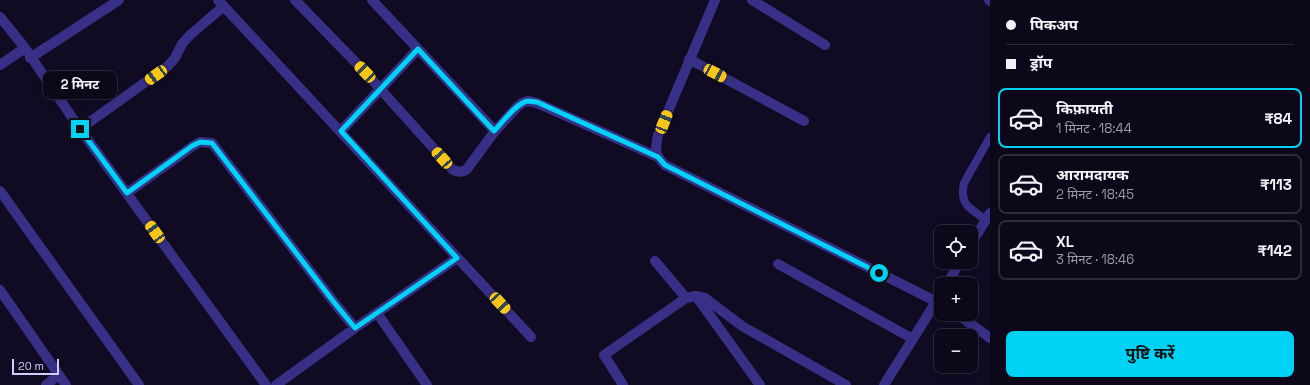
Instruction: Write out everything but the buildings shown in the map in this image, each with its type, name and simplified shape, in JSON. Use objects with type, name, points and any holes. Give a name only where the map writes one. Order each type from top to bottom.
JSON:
[{"type":"street","points":[[30,58],[119,0]]},
{"type":"street","points":[[295,0],[380,89],[453,170],[457,172],[464,172],[468,169],[494,131],[517,106],[528,101],[537,102],[658,157],[665,165],[934,298]]},
{"type":"street","points":[[372,0],[494,131]]},
{"type":"street","points":[[658,157],[656,148],[658,135],[715,0]]},
{"type":"street","points":[[752,0],[826,44]]},
{"type":"street","points":[[80,129],[168,66],[175,58],[182,44],[221,3],[531,337]]},
{"type":"street","points":[[0,17],[24,48],[80,129],[247,361],[266,385]]},
{"type":"street","points":[[0,65],[24,48]]},
{"type":"street","points":[[341,131],[418,49]]},
{"type":"street","points":[[689,59],[804,121]]},
{"type":"street","points":[[127,193],[192,146],[200,142],[212,143],[355,328]]},
{"type":"street","points":[[0,191],[139,385]]},
{"type":"street","points":[[978,232],[988,216]]},
{"type":"street","points":[[276,385],[355,328],[457,258]]},
{"type":"street","points":[[655,261],[686,298]]},
{"type":"street","points":[[778,264],[913,339]]},
{"type":"street","points":[[0,290],[66,385]]},
{"type":"street","points":[[696,296],[760,385]]},
{"type":"street","points":[[622,385],[604,355],[686,298],[696,296],[705,298],[742,326],[846,385]]},
{"type":"street","points":[[884,385],[934,308]]},
{"type":"street","points":[[377,313],[427,385]]},
{"type":"street","points":[[966,321],[990,338]]},
{"type":"street","points":[[46,385],[59,375]]},
{"type":"lane","points":[[988,216],[966,205],[962,191],[964,183],[990,137]]},
{"type":"route","points":[[80,129],[127,193],[192,146],[200,142],[212,143],[355,328],[457,258],[341,131],[418,49],[494,131],[517,106],[528,101],[537,102],[658,157],[665,165],[879,273]]}]
